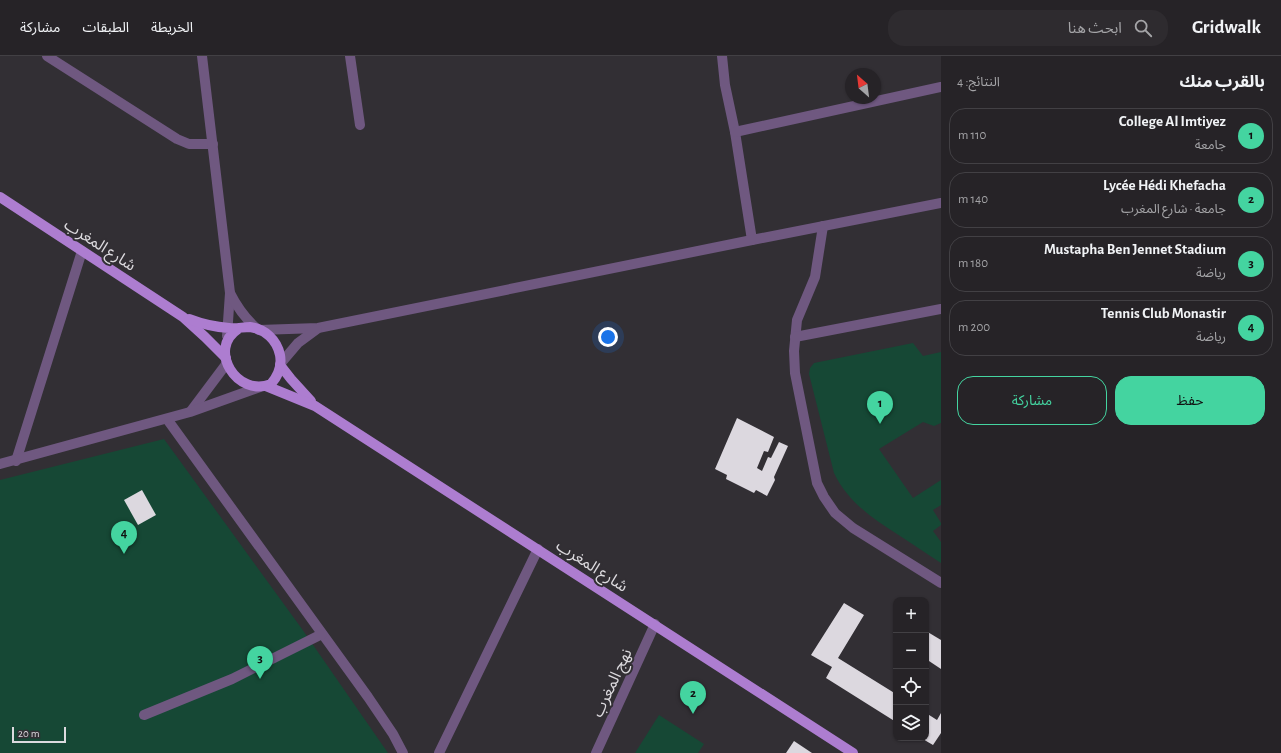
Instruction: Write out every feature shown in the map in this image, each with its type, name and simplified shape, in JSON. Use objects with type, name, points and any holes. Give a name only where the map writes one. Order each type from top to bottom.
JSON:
[{"type":"main road","name":"شارع المغرب","points":[[0,197],[183,317],[206,337],[226,361],[232,373],[240,380],[250,385],[263,386],[315,406],[853,753]]},
{"type":"main road","name":"شارع المغرب","points":[[183,317],[212,326],[238,329],[244,327],[257,329],[266,333],[274,341],[279,352],[280,364],[298,388],[315,406]]},
{"type":"main road","points":[[226,361],[226,347],[233,332],[238,329]]},
{"type":"main road","points":[[263,386],[271,384],[275,379],[280,364]]},
{"type":"street","points":[[46,56],[177,139],[190,144],[213,144]]},
{"type":"street","points":[[202,56],[230,293],[226,347]]},
{"type":"street","points":[[350,56],[360,125]]},
{"type":"street","points":[[722,56],[725,85],[735,132],[752,240]]},
{"type":"street","points":[[735,132],[941,87]]},
{"type":"street","points":[[230,293],[236,306],[245,318],[257,329],[318,328],[822,226],[941,204]]},
{"type":"street","points":[[822,226],[815,277],[797,320],[795,337],[795,373],[817,483],[824,497],[835,513],[852,528],[941,583]]},
{"type":"street","points":[[16,461],[82,251]]},
{"type":"street","points":[[795,337],[941,309]]},
{"type":"street","points":[[280,364],[298,343],[318,328]]},
{"type":"street","points":[[190,412],[226,361]]},
{"type":"street","points":[[0,464],[16,461],[190,412],[263,386]]},
{"type":"street","points":[[167,418],[368,697],[393,734],[403,753]]},
{"type":"street","points":[[439,753],[538,549]]},
{"type":"street","name":"نهج المغرب","points":[[596,753],[655,624]]},
{"type":"street","points":[[144,715],[232,679],[322,634]]},
{"type":"green space","points":[[913,343],[923,356],[941,352],[941,423],[934,426],[923,422],[879,449],[913,498],[941,480],[941,505],[933,510],[941,525],[933,531],[941,542],[941,563],[869,515],[853,501],[846,492],[834,473],[809,374],[810,368],[814,363]]},
{"type":"green space","points":[[164,439],[302,629],[388,753],[0,753],[0,480]]},
{"type":"green space","points":[[659,715],[704,744],[698,753],[635,753]]},
{"type":"building","points":[[737,418],[774,437],[768,452],[764,451],[757,468],[762,471],[768,457],[771,458],[779,442],[788,446],[767,496],[756,490],[754,493],[726,479],[727,475],[715,469]]},
{"type":"building","points":[[142,490],[156,515],[138,525],[124,500]]},
{"type":"building","points":[[844,603],[864,615],[838,658],[893,692],[893,720],[826,678],[832,667],[811,655]]},
{"type":"building","points":[[929,633],[941,640],[941,669],[929,661]]},
{"type":"building","points":[[941,713],[941,733],[933,745],[926,741],[929,741],[929,715],[937,720]]},
{"type":"building","points":[[794,741],[812,753],[786,753]]},
{"type":"place","name":"College Al Imtiyez","points":[[880,424]]},
{"type":"place","name":"Tennis Club Monastir","points":[[124,554]]},
{"type":"place","name":"Mustapha Ben Jennet Stadium","points":[[260,679]]},
{"type":"place","name":"Lycée Hédi Khefacha","points":[[693,714]]}]
